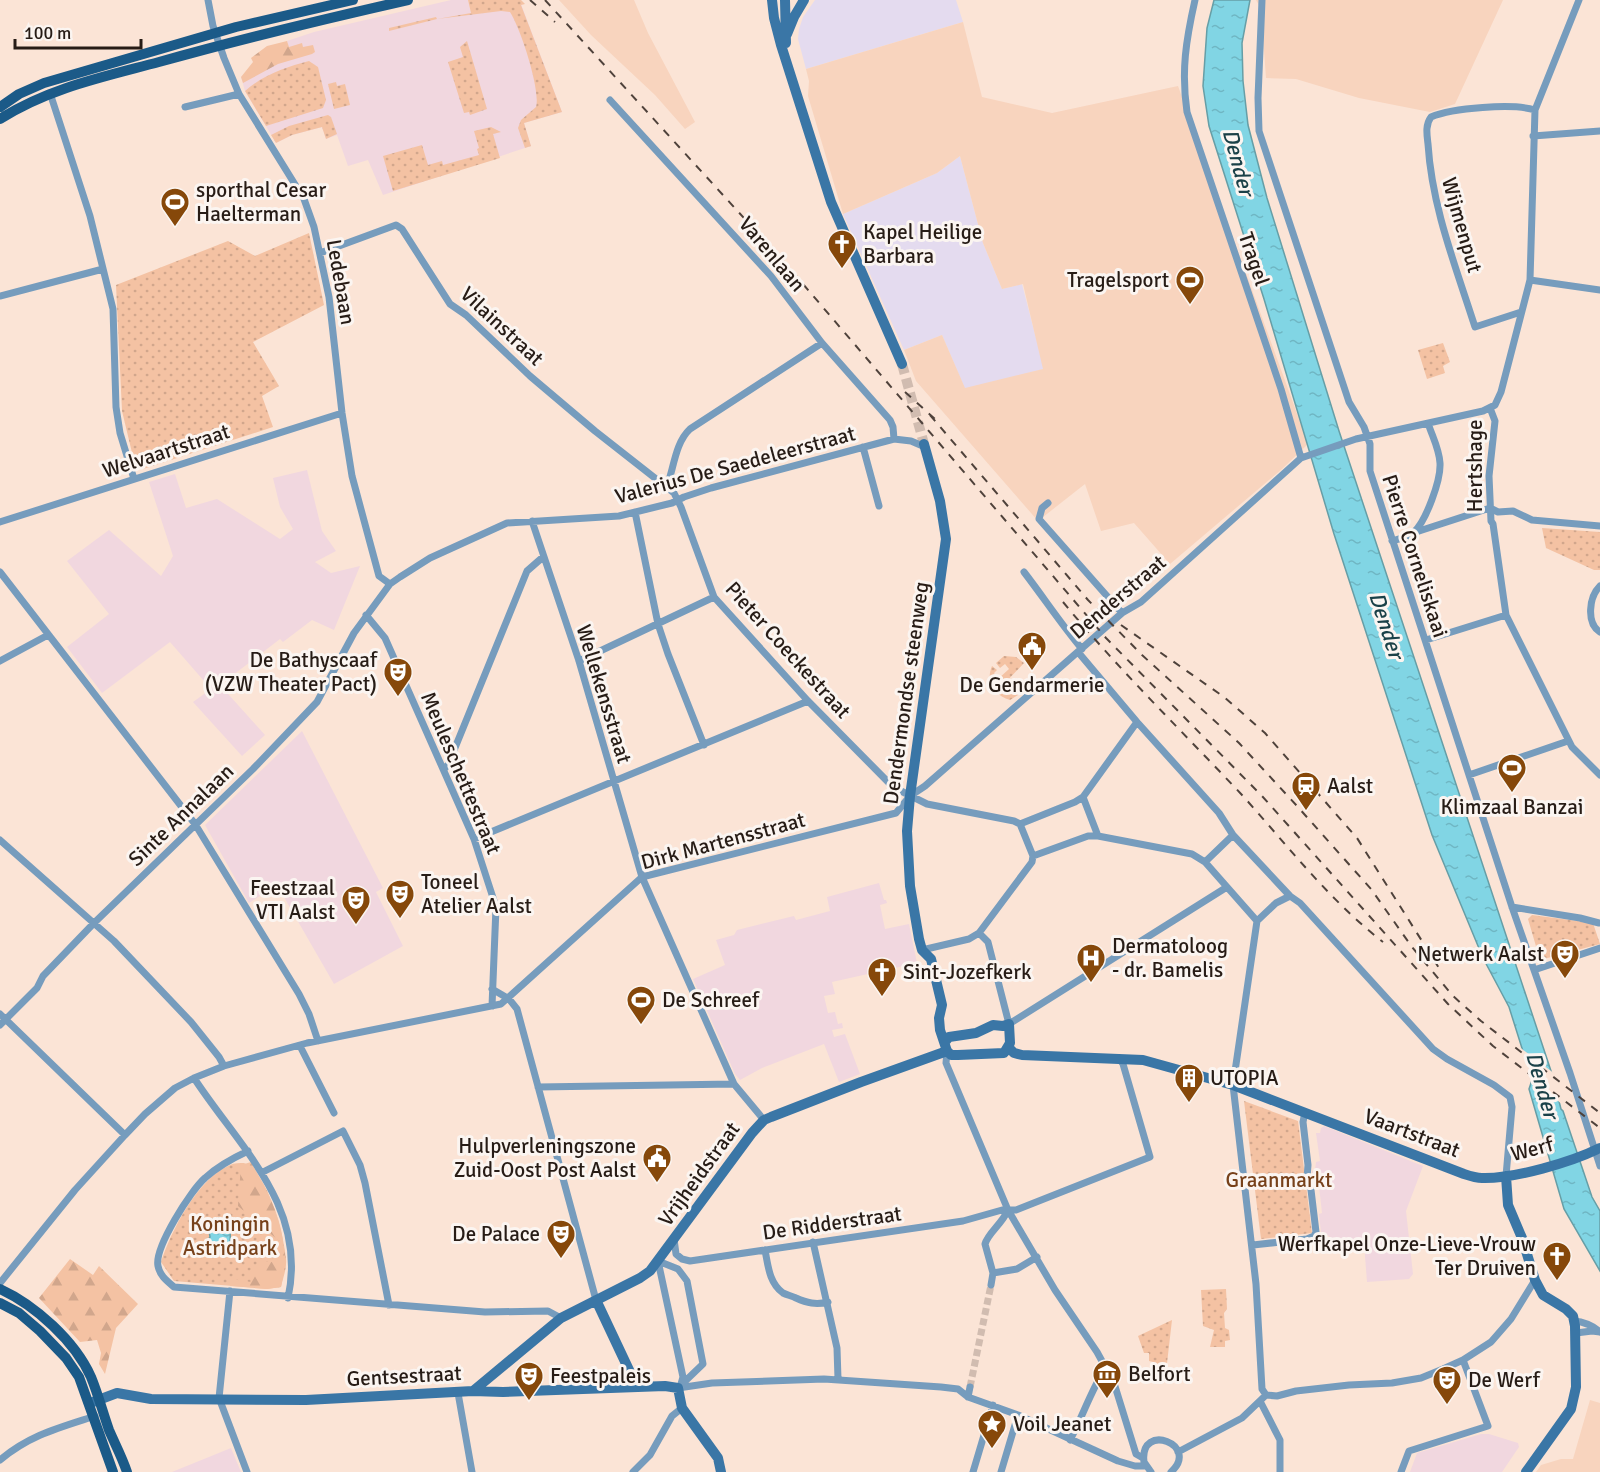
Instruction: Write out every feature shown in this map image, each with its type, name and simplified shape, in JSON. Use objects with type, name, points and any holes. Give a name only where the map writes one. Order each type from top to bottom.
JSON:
[{"type":"main road","points":[[0,107],[19,94],[44,83],[242,25],[353,0]]},
{"type":"main road","points":[[0,119],[50,93],[128,69],[244,38],[408,0]]},
{"type":"main road","points":[[0,1289],[31,1306],[73,1348],[91,1377],[94,1402],[113,1472]]},
{"type":"main road","points":[[0,1303],[19,1313],[66,1358],[94,1402]]},
{"type":"main road","points":[[98,1415],[127,1472]]},
{"type":"street","name":"Ledebaan","points":[[208,0],[215,33],[239,94],[304,199],[314,227],[329,297],[342,413],[352,476],[379,576],[390,584]]},
{"type":"street","points":[[772,0],[774,18],[836,217],[902,363]]},
{"type":"street","points":[[784,0],[788,61]]},
{"type":"street","points":[[785,40],[804,0]]},
{"type":"street","name":"Tragel","points":[[1195,0],[1183,66],[1187,112],[1281,389],[1300,458]]},
{"type":"street","name":"Pierre Corneliskaai","points":[[1262,0],[1259,131],[1349,402],[1370,444],[1370,471],[1392,541],[1513,910],[1586,1121],[1593,1151],[1600,1166]]},
{"type":"street","name":"Hertshage","points":[[1579,0],[1534,111],[1530,280],[1501,392],[1491,408],[1495,421],[1489,476],[1490,508],[1506,615],[1572,747],[1600,774]]},
{"type":"street","points":[[50,93],[90,216],[113,309],[116,407],[120,433],[134,479]]},
{"type":"street","points":[[185,107],[239,94]]},
{"type":"street","name":"Varenlaan","points":[[610,100],[756,260],[822,343],[890,420],[894,439]]},
{"type":"street","name":"Wijmenput","points":[[1521,312],[1475,327],[1436,207],[1429,167],[1427,122],[1431,117],[1450,110],[1520,107],[1534,111]]},
{"type":"street","points":[[1533,136],[1600,130]]},
{"type":"street","name":"Vilainstraat","points":[[320,253],[396,225],[402,229],[450,304],[466,315],[530,376],[667,486]]},
{"type":"street","points":[[0,296],[103,269]]},
{"type":"street","points":[[1530,280],[1600,290]]},
{"type":"street","points":[[667,486],[683,435],[822,343]]},
{"type":"street","name":"Denderstraat","points":[[910,796],[925,786],[1122,613],[1141,602],[1300,458],[1367,436],[1491,408]]},
{"type":"street","name":"Welvaartstraat","points":[[0,522],[342,413]]},
{"type":"street","points":[[1413,533],[1433,496],[1439,475],[1439,457],[1434,432],[1428,423]]},
{"type":"street","name":"Valerius De Saedeleerstraat","points":[[366,615],[390,584],[430,558],[507,524],[602,517],[635,512],[672,503],[711,488],[894,439],[911,441],[924,446]]},
{"type":"street","name":"Dendermondse steenweg","points":[[924,446],[942,510],[946,539],[910,796],[907,831],[908,867],[922,950],[931,959],[942,1005],[939,1018],[946,1047]]},
{"type":"street","points":[[863,447],[879,506]]},
{"type":"street","name":"Pieter Coeckestraat","points":[[667,486],[678,500],[714,597],[808,701],[893,787],[927,804],[1020,824]]},
{"type":"street","points":[[1048,503],[1042,508],[1039,519],[1122,613]]},
{"type":"street","points":[[1392,541],[1490,508],[1498,512],[1513,511],[1532,520],[1600,526]]},
{"type":"street","points":[[635,512],[658,624],[704,745]]},
{"type":"street","name":"Wellekensstraat","points":[[532,521],[579,661],[642,877],[734,1084],[765,1120]]},
{"type":"street","points":[[444,769],[448,765],[527,571],[543,557]]},
{"type":"street","points":[[0,572],[195,824],[299,994],[318,1041]]},
{"type":"street","points":[[1024,572],[1080,650],[1137,722],[1219,813],[1233,836],[1290,896],[1300,903],[1433,1049],[1510,1096],[1512,1107],[1506,1176]]},
{"type":"street","points":[[1600,586],[1593,598],[1590,617],[1592,624],[1600,632]]},
{"type":"street","points":[[579,661],[714,597]]},
{"type":"street","name":"Meuleschettestraat","points":[[366,615],[385,638],[444,769],[474,839],[496,907],[492,1006]]},
{"type":"street","name":"Sinte Annalaan","points":[[2,1019],[37,988],[43,976],[94,923],[253,769],[317,702],[366,615]]},
{"type":"street","points":[[1426,640],[1506,615]]},
{"type":"street","points":[[0,662],[48,635]]},
{"type":"street","points":[[474,839],[808,701]]},
{"type":"street","points":[[922,950],[969,939],[979,933],[1032,862],[1033,856],[1020,824],[1083,797],[1137,722]]},
{"type":"street","points":[[1469,775],[1569,741]]},
{"type":"street","name":"Dirk Martensstraat","points":[[0,1283],[75,1190],[125,1135],[168,1094],[194,1078],[224,1066],[318,1041],[501,1004],[642,877],[896,813],[910,796]]},
{"type":"street","points":[[1083,797],[1098,836]]},
{"type":"street","points":[[1033,856],[1088,836],[1192,854],[1205,862],[1257,921]]},
{"type":"street","points":[[1205,862],[1233,836]]},
{"type":"street","points":[[0,840],[114,941],[191,1022],[224,1066]]},
{"type":"street","points":[[1009,1024],[1227,887]]},
{"type":"street","points":[[1280,1472],[1280,1440],[1263,1398],[1253,1245],[1233,1085],[1257,921],[1276,903],[1290,896]]},
{"type":"street","points":[[1513,910],[1600,921]]},
{"type":"street","points":[[946,1047],[951,1055],[1004,1053],[1009,1048],[1011,1038],[1009,1024],[988,942],[979,933]]},
{"type":"street","points":[[1534,970],[1600,948]]},
{"type":"street","points":[[492,989],[508,999],[517,1009],[596,1300],[637,1387]]},
{"type":"street","points":[[939,1018],[947,1023],[956,1036]]},
{"type":"street","points":[[2,1019],[125,1135]]},
{"type":"street","name":"Vrijheidstraat","points":[[596,1300],[640,1278],[658,1261],[752,1133],[765,1120],[946,1047],[949,1037],[976,1033],[993,1025],[1009,1024]]},
{"type":"street","points":[[300,1046],[334,1113]]},
{"type":"street","points":[[946,1047],[946,1063],[1008,1210],[1055,1290],[1106,1367],[1114,1383],[1136,1454],[1146,1465]]},
{"type":"street","points":[[1009,1048],[1014,1053],[1022,1055],[1143,1060],[1233,1085],[1305,1112],[1303,1122],[1308,1165],[1307,1178],[1311,1190],[1316,1232],[1314,1236],[1253,1245]]},
{"type":"street","name":"De Ridderstraat","points":[[674,1239],[676,1254],[688,1261],[963,1221],[1016,1210],[1150,1158],[1124,1065],[1119,1058]]},
{"type":"street","points":[[194,1078],[263,1172],[285,1222],[289,1239],[291,1281],[288,1298]]},
{"type":"street","points":[[538,1087],[734,1084]]},
{"type":"street","name":"Vaartstraat","points":[[1305,1112],[1464,1174],[1481,1178],[1506,1176]]},
{"type":"street","points":[[263,1172],[343,1131],[360,1165],[365,1183],[389,1305]]},
{"type":"street","points":[[248,1151],[219,1167],[196,1187],[177,1216],[157,1264],[164,1279],[174,1287],[288,1298],[485,1312],[548,1311],[561,1318]]},
{"type":"street","name":"Werf","points":[[1575,1326],[1573,1316],[1543,1295],[1535,1280],[1522,1238],[1508,1205],[1506,1176],[1543,1168],[1593,1151]]},
{"type":"street","points":[[990,1285],[993,1273],[985,1244],[1008,1210]]},
{"type":"street","points":[[813,1242],[837,1348],[838,1379]]},
{"type":"street","points":[[765,1250],[770,1275],[775,1285],[784,1294],[794,1296],[806,1304],[828,1302]]},
{"type":"street","points":[[993,1273],[1017,1269],[1037,1257]]},
{"type":"street","points":[[658,1261],[678,1269],[687,1281],[704,1364],[678,1388]]},
{"type":"street","points":[[658,1261],[683,1377],[678,1388],[682,1408],[717,1458],[721,1472]]},
{"type":"street","points":[[1178,1452],[1242,1418],[1263,1398],[1349,1385],[1392,1383],[1421,1378],[1463,1360],[1491,1342],[1511,1319],[1535,1280]]},
{"type":"street","points":[[230,1291],[219,1398],[247,1472]]},
{"type":"street","name":"Gentsestraat","points":[[94,1402],[114,1394],[151,1399],[306,1400],[473,1391],[561,1318],[596,1300]]},
{"type":"street","points":[[1575,1326],[1583,1322],[1594,1326],[1600,1332]]},
{"type":"street","points":[[1575,1326],[1600,1332]]},
{"type":"street","points":[[1526,1472],[1571,1409],[1576,1387],[1575,1326]]},
{"type":"street","points":[[1401,1472],[1409,1451],[1488,1426],[1463,1360]]},
{"type":"street","points":[[1070,1440],[1094,1385],[1106,1367]]},
{"type":"street","points":[[473,1391],[665,1386],[678,1388],[712,1383],[838,1379],[942,1387],[958,1389],[968,1397],[1018,1415],[1118,1461],[1135,1467],[1146,1465]]},
{"type":"street","points":[[968,1397],[970,1387]]},
{"type":"street","points":[[458,1393],[472,1472]]},
{"type":"street","points":[[973,1472],[993,1405]]},
{"type":"street","points":[[633,1472],[650,1455],[672,1416],[682,1408]]},
{"type":"street","points":[[0,1460],[19,1444],[46,1432],[98,1415]]},
{"type":"street","points":[[1001,1472],[1018,1415]]},
{"type":"street","points":[[1146,1465],[1145,1450],[1149,1444],[1160,1439],[1171,1442],[1178,1452],[1178,1462],[1171,1472]]},
{"type":"shaded area","points":[[451,0],[468,0],[471,12],[521,4],[562,112],[524,123],[531,146],[383,195],[368,160],[348,166],[337,135],[326,139],[322,127],[292,135],[276,143],[245,91],[241,77],[290,53],[287,41],[314,32]]},
{"type":"shaded area","points":[[559,0],[634,0],[648,33],[695,122],[685,129],[655,95],[591,35]]},
{"type":"shaded area","points":[[815,0],[956,0],[963,22],[806,69],[798,39],[799,29],[803,17]]},
{"type":"shaded area","points":[[1256,0],[1503,0],[1455,104],[1430,112],[1359,98],[1296,79],[1266,78],[1261,9]]},
{"type":"shaded area","points":[[963,22],[982,97],[1052,113],[1178,86],[1308,444],[1282,469],[1170,564],[1134,523],[1101,531],[1085,484],[1038,521],[916,381],[904,350],[942,335],[965,388],[1043,369],[1023,284],[1002,289],[983,243],[960,156],[937,173],[843,214],[808,96],[809,81],[806,69]]},
{"type":"shaded area","points":[[960,156],[983,243],[1002,289],[1022,284],[1044,369],[965,389],[942,335],[904,350],[843,214],[937,173]]},
{"type":"shaded area","points":[[307,470],[322,531],[336,551],[315,562],[331,573],[360,566],[334,630],[312,620],[283,642],[280,639],[220,685],[265,735],[242,756],[193,702],[211,689],[170,642],[102,693],[67,647],[109,614],[67,561],[109,530],[161,576],[173,556],[149,482],[175,474],[186,508],[217,499],[280,539],[293,529],[280,507],[273,478]]},
{"type":"shaded area","points":[[302,731],[383,888],[376,892],[403,946],[334,984],[277,885],[249,903],[205,825]]},
{"type":"shaded area","points":[[879,883],[887,903],[880,905],[885,929],[909,924],[917,963],[832,982],[835,994],[824,996],[828,1013],[835,1012],[838,1024],[842,1023],[843,1028],[832,1030],[834,1037],[845,1034],[860,1074],[839,1082],[824,1044],[762,1068],[740,1080],[735,1074],[693,979],[725,965],[716,940],[734,935],[737,930],[794,916],[796,920],[830,911],[827,897]]},
{"type":"shaded area","points":[[1324,1126],[1423,1166],[1406,1211],[1413,1274],[1409,1279],[1367,1282],[1364,1243],[1331,1247],[1329,1236],[1321,1233],[1319,1214],[1322,1213],[1319,1186],[1317,1182],[1313,1183],[1312,1171],[1315,1170],[1316,1162],[1320,1161],[1316,1133],[1320,1133]]},
{"type":"shaded area","points":[[1590,1400],[1600,1403],[1600,1472],[1536,1472],[1541,1465],[1561,1459],[1573,1459]]},
{"type":"shaded area","points":[[1481,1434],[1489,1434],[1518,1443],[1519,1447],[1502,1472],[1410,1472],[1417,1453]]},
{"type":"shaded area","points":[[231,1448],[241,1472],[172,1472]]},
{"type":"green space","points":[[468,0],[521,0],[525,4],[521,5],[562,112],[524,123],[531,146],[525,148],[518,128],[521,120],[536,107],[533,73],[524,44],[510,12],[501,11],[437,19],[471,13]]},
{"type":"green space","points":[[436,17],[437,19],[389,31],[389,28]]},
{"type":"green space","points":[[287,41],[289,47],[302,43],[303,47],[313,45],[315,52],[278,64],[243,83],[241,77],[253,62],[251,58],[267,46]]},
{"type":"green space","points":[[467,41],[487,109],[470,115],[469,112],[464,113],[448,62],[463,57],[460,47]]},
{"type":"green space","points":[[309,61],[318,67],[326,100],[323,108],[266,126],[245,91],[259,80],[275,72]]},
{"type":"green space","points":[[336,82],[337,86],[345,84],[350,105],[334,109],[328,84]]},
{"type":"green space","points":[[328,115],[331,117],[337,134],[326,139],[322,127],[292,135],[276,143],[271,135],[289,126]]},
{"type":"green space","points":[[491,127],[501,132],[493,134],[500,158],[393,191],[383,156],[422,145],[428,165],[442,161],[443,165],[479,155],[474,131]]},
{"type":"green space","points":[[309,233],[324,305],[253,342],[279,386],[262,396],[273,427],[143,469],[134,461],[122,411],[116,285],[228,241],[255,256]]},
{"type":"green space","points":[[1443,343],[1450,362],[1443,366],[1445,373],[1427,379],[1418,350]]},
{"type":"green space","points":[[1542,528],[1600,532],[1600,570],[1594,570],[1546,548]]},
{"type":"green space","points":[[1004,656],[1016,657],[1024,663],[1006,682],[1018,695],[1010,700],[996,692],[990,678],[992,666],[997,670],[994,673],[998,679],[1009,669],[1005,664],[1000,668],[996,663]]},
{"type":"green space","points":[[1532,915],[1593,923],[1600,944],[1540,960],[1528,919]]},
{"type":"green space","name":"Graanmarkt","points":[[1244,1101],[1298,1121],[1312,1233],[1261,1239]]},
{"type":"green space","points":[[251,1162],[275,1210],[283,1240],[278,1240],[238,1206],[241,1165]]},
{"type":"green space","name":"Koningin Astridpark","points":[[244,1163],[253,1169],[260,1179],[278,1220],[286,1262],[281,1287],[267,1289],[174,1281],[161,1262],[187,1207],[207,1181],[218,1172],[232,1164]]},
{"type":"green space","points":[[275,1247],[284,1248],[286,1261],[281,1287],[267,1289],[230,1286],[231,1279],[251,1282],[253,1270],[258,1262],[273,1262]]},
{"type":"green space","points":[[70,1259],[93,1275],[99,1266],[138,1304],[116,1328],[105,1374],[99,1364],[101,1353],[97,1340],[80,1342],[39,1298]]},
{"type":"green space","points":[[1226,1289],[1225,1328],[1229,1330],[1230,1340],[1225,1341],[1225,1347],[1210,1347],[1214,1330],[1203,1326],[1201,1290]]},
{"type":"green space","points":[[1172,1320],[1166,1372],[1156,1372],[1153,1362],[1149,1361],[1149,1353],[1144,1353],[1138,1336]]},
{"type":"water","name":"Dender","points":[[1214,0],[1250,0],[1242,43],[1243,81],[1248,125],[1267,198],[1339,431],[1552,1074],[1561,1109],[1592,1197],[1600,1211],[1600,1271],[1564,1209],[1529,1089],[1532,1080],[1509,1007],[1483,958],[1432,835],[1334,534],[1264,299],[1209,126],[1203,86],[1207,28]]},
{"type":"water","points":[[221,1218],[229,1228],[230,1242],[219,1248],[207,1248],[204,1246],[210,1237],[208,1224],[213,1219]]},
{"type":"pier","points":[[1518,1046],[1555,1074],[1562,1104],[1528,1078]]},
{"type":"tunnel","points":[[902,364],[924,444]]},
{"type":"tunnel","points":[[970,1387],[991,1285]]},
{"type":"railway","points":[[530,0],[555,22]]},
{"type":"railway","points":[[545,0],[785,263],[1106,638],[1262,796],[1448,1004],[1493,1046],[1600,1128]]},
{"type":"railway","points":[[905,392],[936,420]]},
{"type":"railway","points":[[930,415],[1088,600],[1142,655],[1239,743],[1297,806],[1371,889],[1412,947],[1453,996],[1481,1021],[1600,1113]]},
{"type":"railway","points":[[1063,602],[1128,676],[1242,795],[1327,890],[1363,926],[1383,942]]},
{"type":"railway","points":[[1121,625],[1224,697],[1265,733],[1357,838],[1439,968]]},
{"type":"place","name":"sporthal Cesar Haelterman","points":[[175,228]]},
{"type":"place","name":"Kapel Heilige Barbara","points":[[842,270]]},
{"type":"place","name":"Tragelsport","points":[[1190,306]]},
{"type":"place","name":"De Gendarmerie","points":[[1032,672]]},
{"type":"place","name":"De Bathyscaaf (VZW Theater Pact)","points":[[398,698]]},
{"type":"place","name":"Klimzaal Banzai","points":[[1512,794]]},
{"type":"place","name":"Aalst","points":[[1306,812]]},
{"type":"place","name":"Toneel Atelier Aalst","points":[[400,920]]},
{"type":"place","name":"Feestzaal VTI Aalst","points":[[356,926]]},
{"type":"place","name":"Netwerk Aalst","points":[[1565,980]]},
{"type":"place","name":"Dermatoloog - dr. Bamelis","points":[[1091,984]]},
{"type":"place","name":"Sint-Jozefkerk","points":[[882,998]]},
{"type":"place","name":"De Schreef","points":[[641,1026]]},
{"type":"place","name":"UTOPIA","points":[[1189,1104]]},
{"type":"place","name":"Hulpverleningszone Zuid-Oost Post Aalst","points":[[657,1184]]},
{"type":"place","name":"De Palace","points":[[561,1260]]},
{"type":"place","name":"Werfkapel Onze-Lieve-Vrouw Ter Druiven","points":[[1557,1282]]},
{"type":"place","name":"Belfort","points":[[1107,1400]]},
{"type":"place","name":"Feestpaleis","points":[[529,1402]]},
{"type":"place","name":"De Werf","points":[[1447,1406]]},
{"type":"place","name":"Voil Jeanet","points":[[992,1450]]}]
